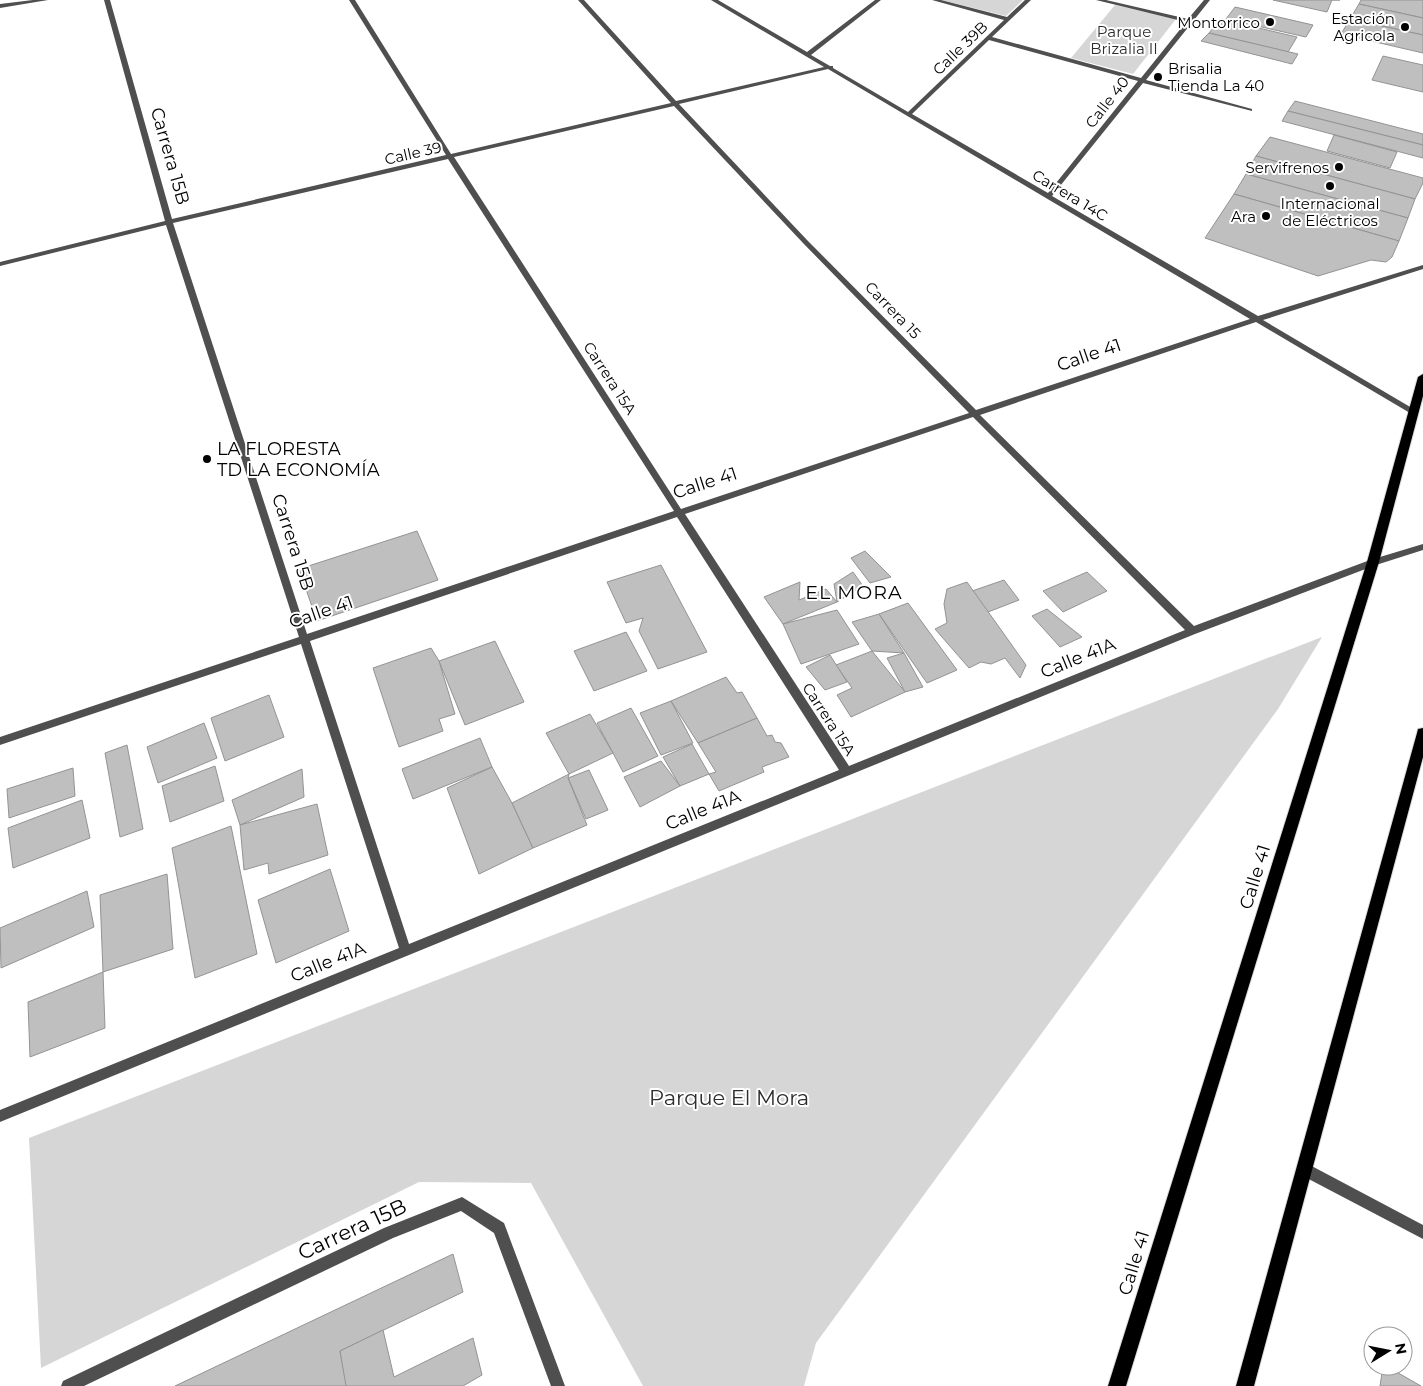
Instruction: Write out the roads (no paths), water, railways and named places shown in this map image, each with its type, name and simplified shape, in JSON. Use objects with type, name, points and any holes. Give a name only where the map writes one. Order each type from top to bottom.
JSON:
[{"type":"main road","name":"Calle 41","points":[[1117,1386],[1373,562],[1423,377]]},
{"type":"main road","points":[[1245,1386],[1419,763],[1423,733]]},
{"type":"street","points":[[0,6],[45,0]]},
{"type":"street","name":"Carrera 15B","points":[[107,0],[169,222],[406,949]]},
{"type":"street","name":"Carrera 15A","points":[[352,0],[449,158],[681,512],[846,771]]},
{"type":"street","name":"Carrera 15","points":[[581,0],[674,104],[975,414],[1192,630]]},
{"type":"street","points":[[808,54],[878,0]]},
{"type":"street","points":[[935,0],[1008,19]]},
{"type":"street","name":"Calle 39B","points":[[909,114],[1028,0]]},
{"type":"street","points":[[1099,0],[1188,21]]},
{"type":"street","name":"Calle 40","points":[[1048,197],[1140,80],[1207,0]]},
{"type":"street","name":"Carrera 14C","points":[[717,1],[1413,411]]},
{"type":"street","points":[[988,38],[1250,110]]},
{"type":"street","name":"Calle 39","points":[[0,264],[169,222],[449,158],[831,67]]},
{"type":"street","name":"Calle 41","points":[[0,741],[1257,319],[1423,268]]},
{"type":"street","name":"Calle 41A","points":[[0,1116],[1192,630],[1373,562],[1423,547]]},
{"type":"street","points":[[1306,1170],[1423,1232]]},
{"type":"street","name":"Carrera 15B","points":[[68,1386],[389,1233],[462,1204],[499,1228],[558,1386]]},
{"type":"place","name":"Montorrico","points":[[1270,22]]},
{"type":"place","name":"Estación Agricola","points":[[1405,27]]},
{"type":"place","name":"Brisalia Tienda La 40","points":[[1158,77]]},
{"type":"place","name":"Servifrenos","points":[[1339,167]]},
{"type":"place","name":"Internacional de Eléctricos","points":[[1330,186]]},
{"type":"place","name":"Ara","points":[[1266,216]]},
{"type":"place","name":"LA FLORESTA TD LA ECONOMÍA","points":[[207,459]]},
{"type":"district","name":"EL MORA","points":[[854,592]]},
{"type":"park label","name":"Parque Brizalia II","points":[[1124,40]]},
{"type":"park label","name":"Parque El Mora","points":[[729,1097]]}]
